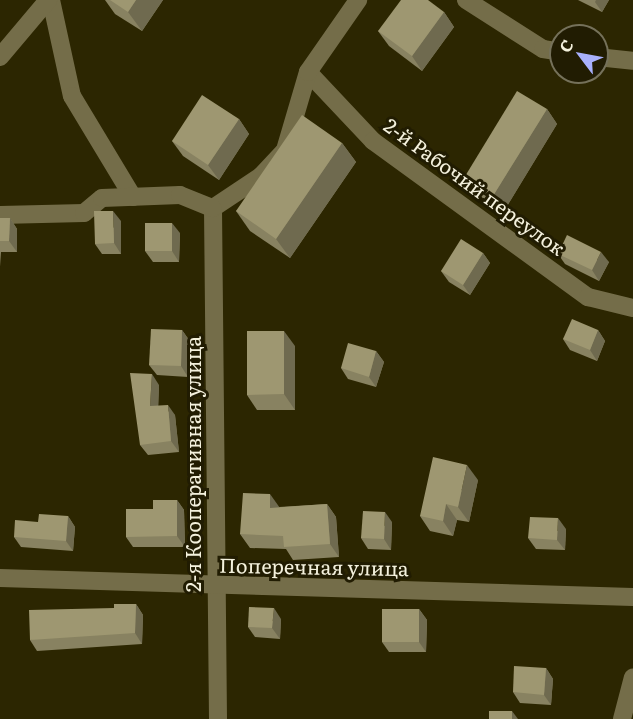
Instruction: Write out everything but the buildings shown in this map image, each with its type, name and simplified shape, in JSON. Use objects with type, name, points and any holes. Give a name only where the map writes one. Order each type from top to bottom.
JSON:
[{"type":"street","points":[[0,57],[50,0]]},
{"type":"street","points":[[50,0],[72,96],[132,197]]},
{"type":"street","points":[[0,215],[84,213],[102,198],[180,195],[213,208],[261,176],[285,150],[308,72],[358,0]]},
{"type":"street","points":[[466,0],[543,49],[549,50]]},
{"type":"street","points":[[609,58],[632,61]]},
{"type":"street","name":"2-й Рабочий переулок","points":[[308,72],[373,141],[485,223],[588,297],[633,308]]},
{"type":"street","name":"2-я Кооперативная улица","points":[[213,208],[214,587],[218,719]]},
{"type":"street","name":"Поперечная улица","points":[[0,578],[214,587],[630,596]]},
{"type":"street","points":[[622,719],[633,677]]}]
